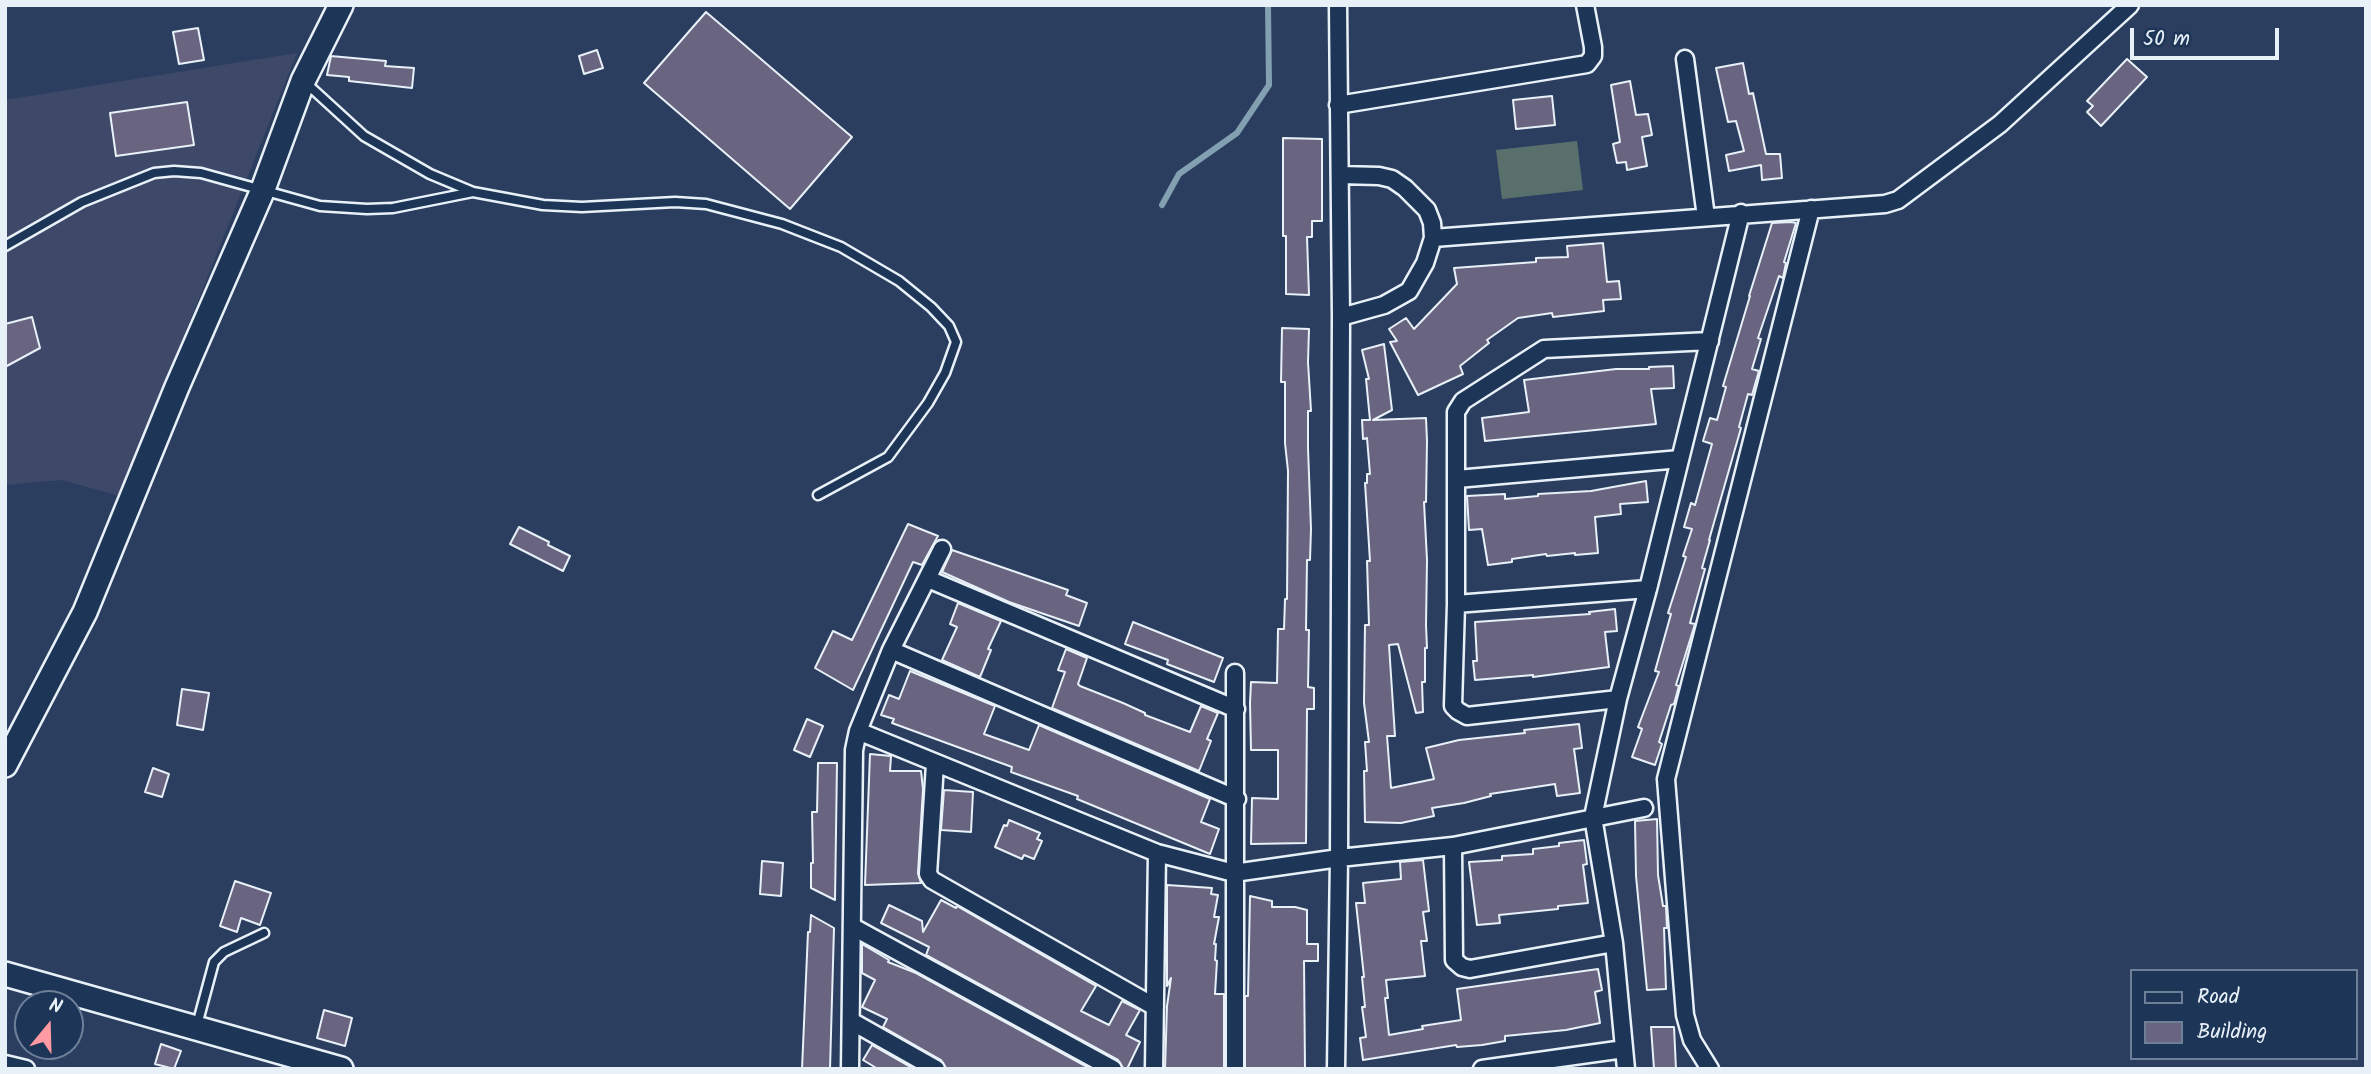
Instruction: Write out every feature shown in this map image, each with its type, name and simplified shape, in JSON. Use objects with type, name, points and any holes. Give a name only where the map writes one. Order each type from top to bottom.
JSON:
[{"type":"street","points":[[5,765],[85,612],[177,387],[262,191],[303,81],[341,5]]},
{"type":"street","points":[[1336,1069],[1341,317],[1338,5]]},
{"type":"street","points":[[1338,105],[1587,64],[1593,56],[1593,47],[1585,5]]},
{"type":"street","points":[[1433,238],[1885,204],[1898,200],[2000,124],[2130,5]]},
{"type":"street","points":[[1685,59],[1706,217]]},
{"type":"street","points":[[1340,175],[1392,179],[1427,210],[1432,223],[1433,238],[1425,263],[1409,291],[1384,305],[1341,317]]},
{"type":"street","points":[[1710,1069],[1692,1040],[1685,1015],[1666,779],[1811,209]]},
{"type":"street","points":[[1626,1069],[1614,943],[1593,817],[1618,699],[1741,214]]},
{"type":"street","points":[[1618,699],[1467,716],[1453,706],[1457,479],[1455,419],[1458,407],[1536,352],[1551,348],[1710,341]]},
{"type":"street","points":[[1457,479],[1680,459]]},
{"type":"street","points":[[850,1069],[854,750],[858,732],[891,650],[942,549]]},
{"type":"street","points":[[928,579],[1236,709]]},
{"type":"street","points":[[1456,604],[1648,589]]},
{"type":"street","points":[[891,650],[1237,799]]},
{"type":"street","points":[[1235,673],[1235,1069]]},
{"type":"street","points":[[858,732],[1157,853],[1234,873],[1453,846],[1644,808]]},
{"type":"street","points":[[935,764],[928,874],[932,880],[1155,1007]]},
{"type":"street","points":[[1453,846],[1454,960],[1462,967],[1471,969],[1614,943]]},
{"type":"street","points":[[1154,1069],[1157,853]]},
{"type":"street","points":[[853,926],[1112,1069]]},
{"type":"street","points":[[5,974],[341,1069]]},
{"type":"street","points":[[851,1021],[936,1069]]},
{"type":"street","points":[[1482,1069],[1624,1049]]},
{"type":"street","points":[[5,1064],[26,1069]]},
{"type":"lane","points":[[303,81],[363,136],[430,174],[473,192],[543,205],[583,207],[675,202],[706,204],[782,223],[841,247],[899,281],[949,326],[956,342],[945,373],[928,402],[888,457],[818,495]]},
{"type":"lane","points":[[5,246],[82,202],[153,173],[201,173],[320,206],[367,209],[393,208],[473,192]]},
{"type":"lane","points":[[196,1028],[214,962],[224,952],[264,933]]},
{"type":"shaded area","points":[[297,53],[120,496],[62,480],[5,485],[5,100]]},
{"type":"green space","points":[[1577,141],[1583,190],[1502,199],[1496,150]]},
{"type":"building","points":[[706,12],[852,137],[790,209],[644,83]]},
{"type":"building","points":[[198,28],[204,60],[179,64],[173,32]]},
{"type":"building","points":[[597,50],[603,68],[584,74],[579,56]]},
{"type":"building","points":[[331,56],[386,61],[385,66],[414,68],[412,88],[349,81],[349,77],[327,75]]},
{"type":"building","points":[[2127,59],[2147,77],[2101,126],[2087,112],[2093,106],[2087,101]]},
{"type":"building","points":[[1743,63],[1749,94],[1753,93],[1766,154],[1780,154],[1782,178],[1762,180],[1761,165],[1729,171],[1726,155],[1744,151],[1736,121],[1728,122],[1716,68]]},
{"type":"building","points":[[1630,81],[1636,115],[1648,114],[1652,135],[1642,137],[1647,166],[1627,170],[1626,162],[1617,163],[1613,144],[1620,142],[1611,85]]},
{"type":"building","points":[[1552,96],[1555,125],[1516,129],[1513,100]]},
{"type":"building","points":[[187,102],[194,145],[116,156],[110,113]]},
{"type":"building","points":[[1283,138],[1322,139],[1322,221],[1312,221],[1312,237],[1307,237],[1309,295],[1286,294]]},
{"type":"building","points":[[1772,223],[1796,223],[1784,262],[1783,278],[1779,276],[1758,338],[1761,339],[1752,369],[1759,371],[1752,395],[1748,394],[1709,540],[1702,568],[1705,569],[1690,623],[1695,624],[1676,685],[1679,686],[1674,704],[1671,705],[1659,742],[1662,744],[1655,765],[1632,757],[1642,729],[1638,727],[1659,672],[1655,671],[1671,614],[1668,613],[1686,557],[1683,556],[1692,529],[1684,527],[1691,503],[1695,505],[1712,444],[1703,441],[1710,418],[1717,420],[1726,387],[1723,386]]},
{"type":"building","points":[[1603,243],[1607,282],[1619,281],[1621,299],[1603,300],[1604,311],[1553,317],[1552,313],[1518,318],[1487,340],[1489,343],[1460,366],[1463,374],[1418,395],[1390,342],[1397,341],[1389,329],[1406,318],[1414,329],[1457,284],[1454,268],[1568,257],[1567,246]]},
{"type":"building","points":[[32,317],[40,348],[5,367],[5,324]]},
{"type":"building","points":[[1282,328],[1309,329],[1311,411],[1308,411],[1308,448],[1311,529],[1310,560],[1307,560],[1306,630],[1309,630],[1308,687],[1314,688],[1314,709],[1307,709],[1306,843],[1251,844],[1252,798],[1278,799],[1278,750],[1251,750],[1250,703],[1251,682],[1277,683],[1278,629],[1284,629],[1287,599],[1288,471],[1285,382],[1281,382]]},
{"type":"building","points":[[1384,344],[1392,410],[1373,420],[1426,418],[1427,441],[1424,502],[1427,648],[1425,682],[1422,682],[1423,712],[1416,713],[1398,644],[1389,645],[1395,736],[1387,736],[1391,788],[1434,779],[1426,748],[1459,740],[1579,724],[1582,748],[1574,749],[1580,793],[1557,796],[1555,784],[1490,794],[1491,796],[1464,803],[1432,808],[1434,816],[1401,823],[1365,822],[1365,742],[1369,742],[1364,703],[1365,625],[1369,625],[1367,561],[1370,561],[1365,483],[1367,474],[1370,474],[1367,438],[1363,439],[1362,420],[1370,420],[1366,379],[1369,379],[1362,350]]},
{"type":"building","points":[[1673,366],[1674,388],[1651,389],[1656,424],[1485,441],[1482,418],[1529,412],[1524,380],[1616,369]]},
{"type":"building","points":[[1646,481],[1648,502],[1620,504],[1621,514],[1595,517],[1598,553],[1546,554],[1488,565],[1482,529],[1469,530],[1467,496],[1505,494],[1505,499],[1591,491]]},
{"type":"building","points":[[908,524],[938,536],[922,565],[913,562],[853,690],[815,668],[833,631],[852,640]]},
{"type":"building","points":[[519,527],[570,556],[563,571],[510,544]]},
{"type":"building","points":[[952,550],[1068,590],[1066,595],[1087,603],[1079,626],[1009,602],[942,572]]},
{"type":"building","points":[[958,603],[1001,621],[988,649],[991,650],[980,677],[942,660],[957,627],[950,624]]},
{"type":"building","points":[[1615,609],[1617,631],[1605,632],[1609,667],[1533,677],[1475,680],[1475,622],[1590,614],[1589,612]]},
{"type":"building","points":[[1133,622],[1223,658],[1214,682],[1167,664],[1168,660],[1125,644]]},
{"type":"building","points":[[1066,649],[1087,658],[1078,684],[1080,686],[1145,715],[1190,732],[1201,706],[1218,713],[1207,739],[1211,741],[1199,771],[1052,708],[1065,672],[1058,670]]},
{"type":"building","points":[[910,671],[995,706],[984,734],[1029,750],[1039,725],[1210,799],[1201,822],[1219,829],[1210,854],[1077,799],[1078,796],[1011,772],[1012,767],[892,723],[894,719],[881,715],[889,695],[899,699]]},
{"type":"building","points":[[182,689],[209,693],[203,730],[177,725]]},
{"type":"building","points":[[807,719],[823,726],[810,757],[794,750]]},
{"type":"building","points":[[870,754],[891,756],[890,771],[921,771],[923,789],[918,873],[921,883],[865,885]]},
{"type":"building","points":[[818,763],[837,763],[835,900],[811,888],[812,812],[817,812]]},
{"type":"building","points":[[153,768],[169,774],[162,797],[145,792]]},
{"type":"building","points":[[944,790],[973,792],[971,832],[941,830]]},
{"type":"building","points":[[1657,819],[1658,875],[1663,906],[1666,906],[1666,989],[1647,990],[1636,876],[1635,821]]},
{"type":"building","points":[[1009,820],[1040,833],[1037,839],[1042,841],[1034,859],[1024,855],[1022,859],[995,847],[1004,825],[1007,826]]},
{"type":"building","points":[[1584,840],[1587,864],[1583,865],[1588,903],[1499,915],[1500,923],[1477,925],[1469,862],[1502,860],[1502,856],[1533,854],[1533,849]]},
{"type":"building","points":[[1423,860],[1429,911],[1423,912],[1427,941],[1421,941],[1425,976],[1386,980],[1389,1035],[1461,1020],[1457,989],[1598,969],[1602,990],[1595,992],[1600,1023],[1566,1030],[1505,1036],[1505,1041],[1482,1045],[1456,1045],[1363,1060],[1360,1038],[1366,1037],[1362,1007],[1365,1007],[1364,977],[1356,903],[1365,903],[1363,883],[1401,879],[1400,862]]},
{"type":"building","points":[[762,861],[783,863],[781,896],[760,894]]},
{"type":"building","points":[[235,881],[271,893],[260,925],[241,918],[237,932],[220,926]]},
{"type":"building","points":[[1167,885],[1212,888],[1211,894],[1218,895],[1214,917],[1219,917],[1214,944],[1217,961],[1215,994],[1224,994],[1224,1069],[1165,1069],[1167,1006],[1171,978],[1167,986]]},
{"type":"building","points":[[1250,896],[1272,901],[1272,907],[1307,910],[1307,944],[1318,944],[1318,961],[1304,961],[1305,1069],[1245,1069],[1245,996],[1248,996]]},
{"type":"building","points":[[941,900],[956,908],[957,906],[1096,986],[1081,1011],[1109,1025],[1122,1001],[1140,1010],[1126,1035],[1140,1042],[1127,1069],[1123,1069],[1118,1060],[926,955],[929,947],[881,923],[889,905],[922,921],[923,932]]},
{"type":"building","points":[[811,915],[834,928],[830,1069],[802,1069]]},
{"type":"building","points":[[862,944],[889,960],[888,962],[916,973],[1091,1069],[946,1069],[941,1060],[883,1027],[887,1019],[862,1007],[875,980],[862,973]]},
{"type":"building","points":[[324,1010],[352,1018],[345,1046],[317,1038]]},
{"type":"building","points":[[1651,1027],[1674,1027],[1676,1069],[1654,1069]]},
{"type":"building","points":[[161,1044],[181,1051],[174,1069],[155,1064]]},
{"type":"building","points":[[872,1045],[914,1069],[878,1069],[863,1060]]},
{"type":"waterway","points":[[1162,205],[1179,174],[1237,133],[1269,85],[1268,5]]}]
